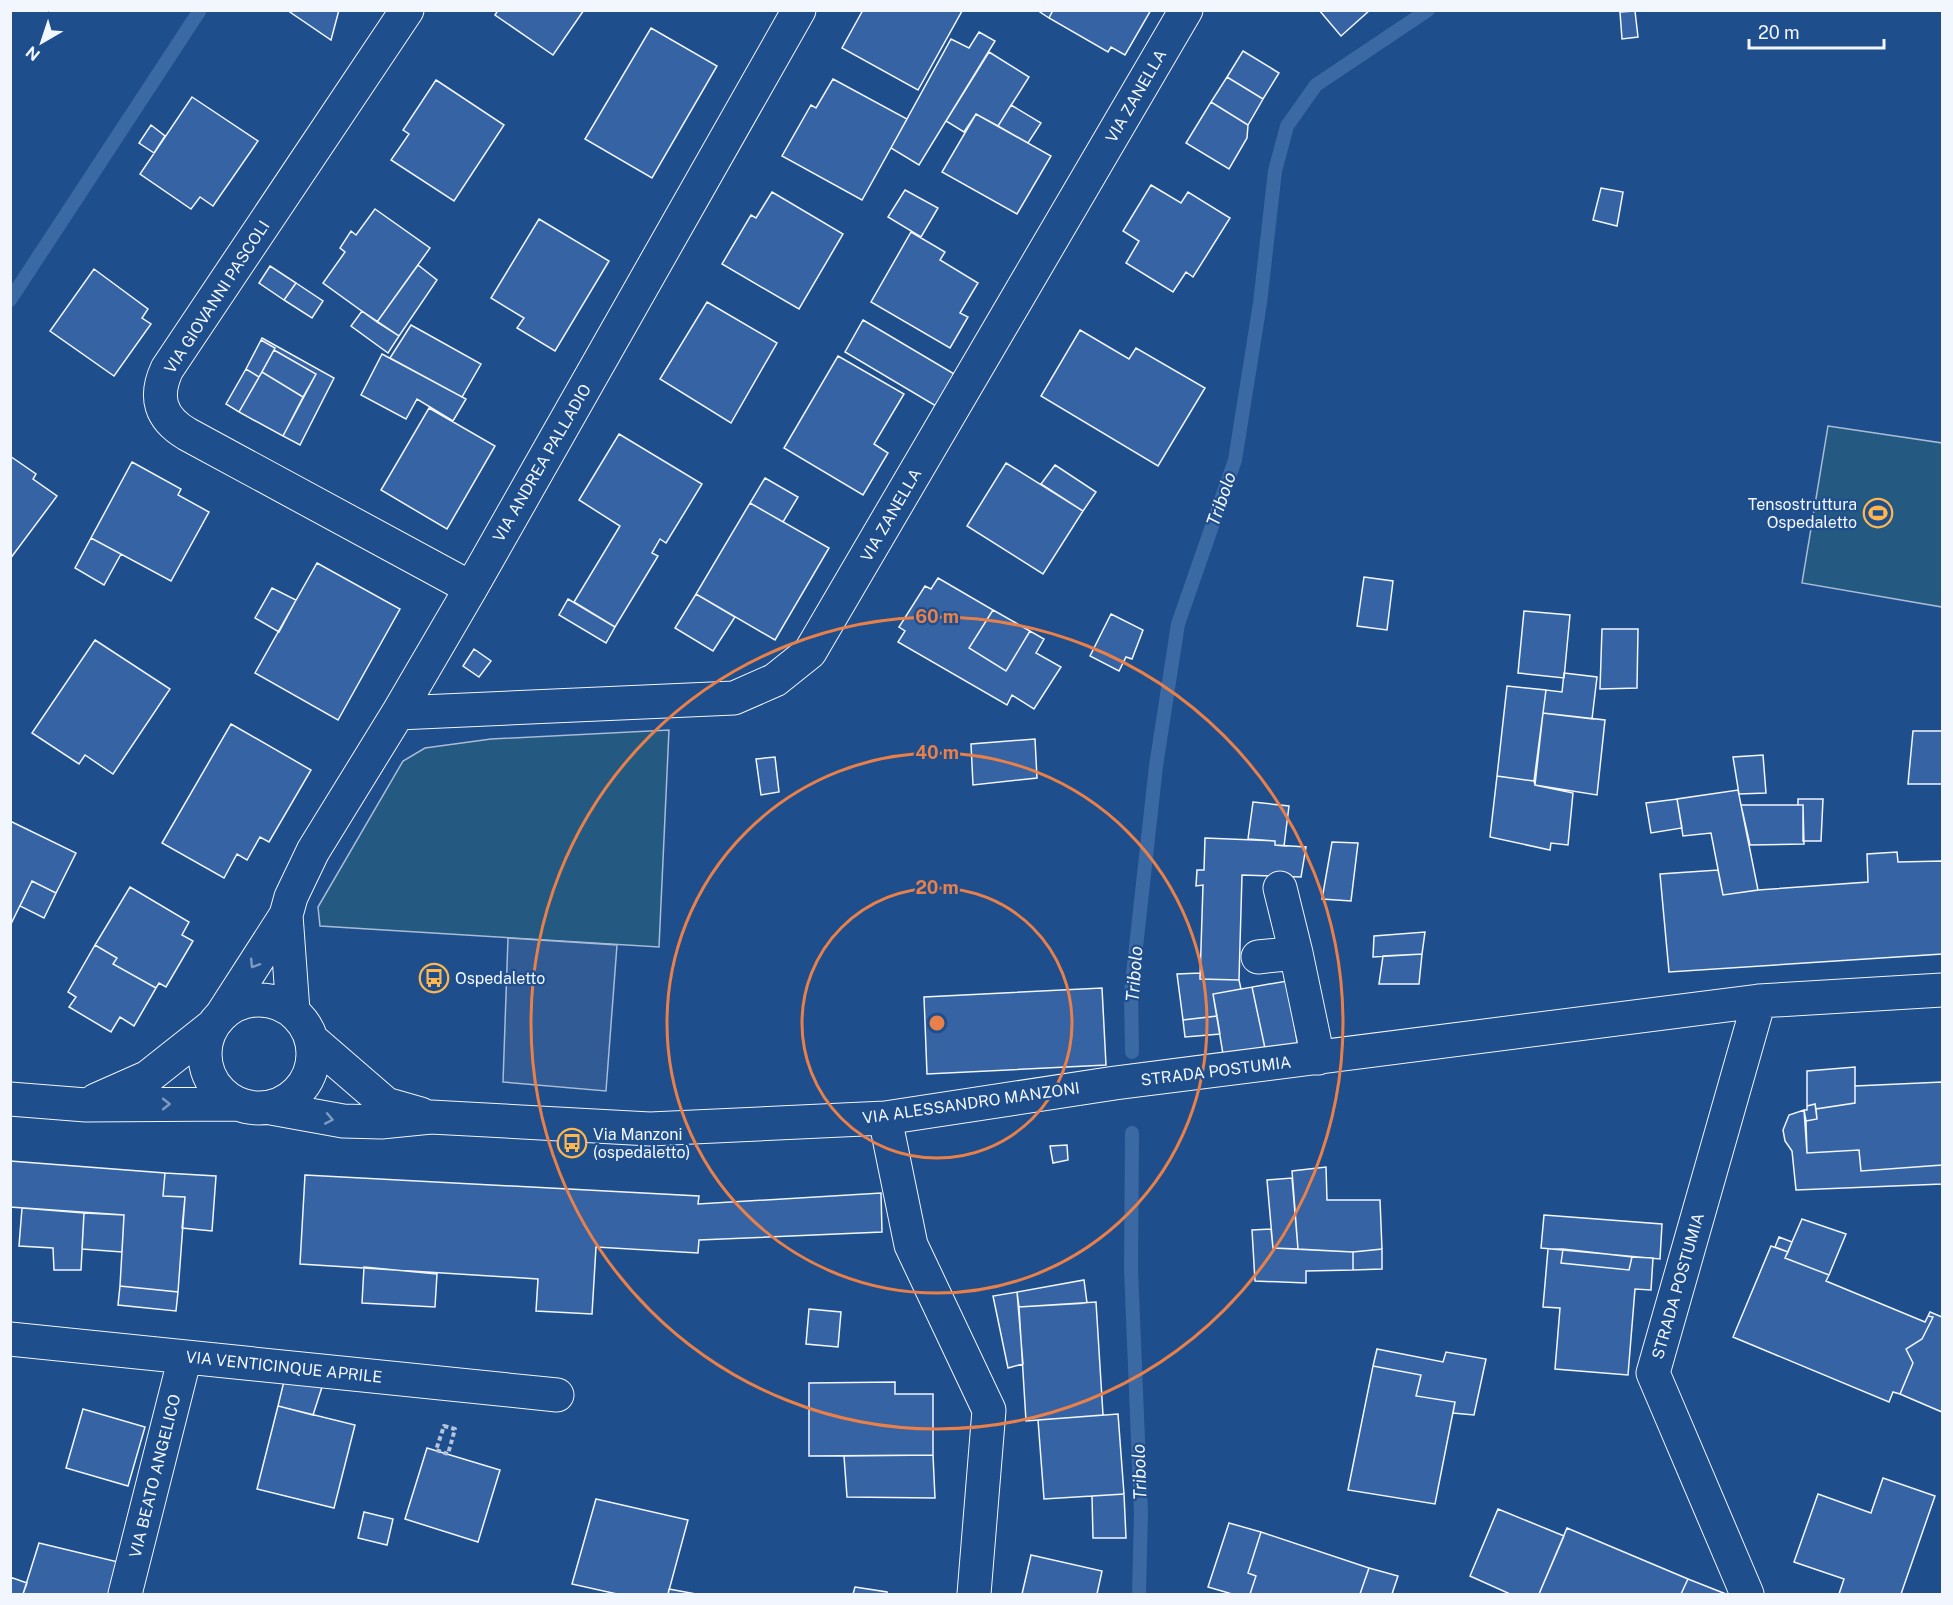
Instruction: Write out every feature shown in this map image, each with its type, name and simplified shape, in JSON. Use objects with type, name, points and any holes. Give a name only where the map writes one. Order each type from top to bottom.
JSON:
[{"type":"street","name":"VIA GIOVANNI PASCOLI","points":[[407,10],[167,369],[160,394],[162,408],[181,431],[471,588]]},
{"type":"street","name":"VIA ANDREA PALLADIO","points":[[217,1020],[286,915],[291,897],[313,851],[471,588],[799,10]]},
{"type":"street","name":"VIA ZANELLA","points":[[398,713],[734,698],[775,680],[810,652],[1186,10]]},
{"type":"street","points":[[1280,888],[1318,1058]]},
{"type":"street","name":"VIA ANDREA PALLADIO","points":[[286,915],[293,1011]]},
{"type":"street","points":[[1258,957],[1296,953]]},
{"type":"street","name":"STRADA POSTUMIA","points":[[1115,1083],[1759,1001],[1942,990]]},
{"type":"street","points":[[10,1100],[86,1105],[237,1104],[254,1108],[271,1108],[288,1101],[301,1089],[310,1075],[313,1058],[312,1040],[305,1024],[293,1011],[277,1002],[258,999],[239,1003],[148,1077],[86,1105]]},
{"type":"street","name":"STRADA POSTUMIA","points":[[1747,1594],[1653,1373],[1759,1001]]},
{"type":"street","points":[[217,1020],[205,1045],[205,1064],[212,1081],[222,1094],[237,1104]]},
{"type":"street","name":"VIA ALESSANDRO MANZONI","points":[[312,1040],[386,1104],[431,1117]]},
{"type":"street","name":"VIA ALESSANDRO MANZONI","points":[[271,1108],[343,1121],[381,1122],[431,1117],[650,1129],[885,1118],[1115,1083]]},
{"type":"street","points":[[885,1118],[911,1245],[988,1410],[974,1594]]},
{"type":"street","name":"VIA VENTICINQUE APRILE","points":[[10,1339],[557,1395]]},
{"type":"street","name":"VIA BEATO ANGELICO","points":[[125,1594],[185,1357]]},
{"type":"path","points":[[444,1426],[455,1429],[448,1454],[436,1450],[444,1426]]},
{"type":"shaded area","name":"Tensostruttura Ospedaletto","points":[[1828,426],[1942,443],[1942,607],[1802,583]]},
{"type":"shaded area","points":[[669,730],[659,947],[320,926],[318,907],[403,761],[425,748],[491,739]]},
{"type":"shaded area","points":[[508,938],[617,945],[606,1091],[503,1082]]},
{"type":"building","points":[[287,10],[339,10],[331,40]]},
{"type":"building","points":[[498,10],[584,10],[553,55],[495,15]]},
{"type":"building","points":[[863,10],[962,11],[918,90],[842,48]]},
{"type":"building","points":[[1037,10],[1053,10],[1049,18]]},
{"type":"building","points":[[1053,10],[1151,10],[1125,55],[1111,47],[1108,52],[1049,18]]},
{"type":"building","points":[[1319,10],[1370,10],[1341,36]]},
{"type":"building","points":[[1635,11],[1638,37],[1622,39],[1620,12]]},
{"type":"building","points":[[651,28],[717,66],[652,178],[585,139]]},
{"type":"building","points":[[979,32],[995,41],[919,165],[891,148],[951,39],[969,48]]},
{"type":"building","points":[[1243,51],[1279,73],[1263,99],[1227,77]]},
{"type":"building","points":[[989,52],[1029,77],[998,126],[976,114],[964,132],[946,121]]},
{"type":"building","points":[[1227,77],[1263,99],[1248,125],[1211,102]]},
{"type":"building","points":[[833,79],[907,119],[862,200],[782,156],[811,105],[816,108]]},
{"type":"building","points":[[436,80],[504,125],[454,201],[391,160],[409,134],[403,130]]},
{"type":"building","points":[[192,97],[258,141],[213,206],[200,197],[191,209],[140,174]]},
{"type":"building","points":[[1211,102],[1248,125],[1247,138],[1229,169],[1186,143]]},
{"type":"building","points":[[1011,105],[1041,123],[1028,143],[998,126]]},
{"type":"building","points":[[976,114],[1051,156],[1017,214],[942,172]]},
{"type":"building","points":[[151,125],[165,136],[154,153],[139,143]]},
{"type":"building","points":[[1151,185],[1181,203],[1188,192],[1230,218],[1193,277],[1186,272],[1173,292],[1126,263],[1139,241],[1123,231]]},
{"type":"building","points":[[1601,188],[1623,192],[1617,226],[1593,220]]},
{"type":"building","points":[[905,190],[938,208],[921,237],[888,217]]},
{"type":"building","points":[[772,192],[843,234],[799,309],[722,264],[751,215],[756,218]]},
{"type":"building","points":[[375,209],[430,248],[377,322],[323,283],[345,252],[340,248],[351,231],[356,235]]},
{"type":"building","points":[[539,219],[609,261],[555,351],[517,328],[524,318],[491,298]]},
{"type":"building","points":[[911,232],[945,252],[940,260],[978,283],[960,313],[968,317],[950,348],[871,302]]},
{"type":"building","points":[[418,265],[437,280],[399,336],[377,322]]},
{"type":"building","points":[[270,266],[296,283],[284,300],[259,283]]},
{"type":"building","points":[[94,269],[148,309],[142,318],[151,324],[114,376],[50,331]]},
{"type":"building","points":[[296,283],[323,301],[312,318],[284,300]]},
{"type":"building","points":[[707,302],[777,343],[731,423],[660,379]]},
{"type":"building","points":[[362,311],[399,336],[388,353],[351,326]]},
{"type":"building","points":[[863,320],[961,378],[941,409],[845,352]]},
{"type":"building","points":[[411,325],[481,364],[462,397],[390,358]]},
{"type":"building","points":[[1080,330],[1129,359],[1136,348],[1205,388],[1158,466],[1041,396]]},
{"type":"building","points":[[262,338],[334,378],[300,445],[283,436],[316,374],[274,350],[275,348],[261,340]]},
{"type":"building","points":[[261,340],[275,348],[259,377],[246,369]]},
{"type":"building","points":[[274,350],[316,374],[303,397],[262,372]]},
{"type":"building","points":[[382,354],[466,399],[453,421],[417,399],[406,419],[361,395]]},
{"type":"building","points":[[838,356],[904,394],[874,444],[888,453],[863,495],[784,448]]},
{"type":"building","points":[[246,369],[259,377],[239,412],[226,404]]},
{"type":"building","points":[[262,372],[303,397],[283,436],[239,412]]},
{"type":"building","points":[[429,408],[495,446],[447,529],[381,490]]},
{"type":"building","points":[[619,434],[702,484],[666,543],[660,539],[652,553],[658,556],[615,627],[574,602],[620,526],[579,500]]},
{"type":"building","points":[[10,456],[36,474],[33,479],[57,496],[10,559]]},
{"type":"building","points":[[132,462],[181,489],[178,495],[209,512],[171,581],[91,538]]},
{"type":"building","points":[[1006,463],[1083,511],[1043,574],[967,526]]},
{"type":"building","points":[[1055,465],[1096,492],[1083,511],[1041,484]]},
{"type":"building","points":[[765,478],[798,497],[783,522],[750,503]]},
{"type":"building","points":[[750,503],[829,548],[775,640],[696,594]]},
{"type":"building","points":[[91,538],[121,554],[104,585],[75,568]]},
{"type":"building","points":[[317,563],[400,609],[338,720],[255,673]]},
{"type":"building","points":[[1364,577],[1393,581],[1387,630],[1357,626]]},
{"type":"building","points":[[938,578],[993,610],[969,648],[1006,671],[1030,631],[1044,639],[1036,653],[1061,667],[1034,709],[1012,695],[1007,705],[898,642],[905,631],[899,627],[925,586],[931,589]]},
{"type":"building","points":[[272,588],[296,600],[279,632],[255,618]]},
{"type":"building","points":[[696,594],[735,617],[713,651],[675,628]]},
{"type":"building","points":[[568,599],[615,627],[606,643],[559,615]]},
{"type":"building","points":[[993,610],[1030,631],[1006,671],[969,648]]},
{"type":"building","points":[[1524,611],[1570,615],[1564,678],[1518,673]]},
{"type":"building","points":[[1111,614],[1143,630],[1132,659],[1126,657],[1119,671],[1090,656]]},
{"type":"building","points":[[1602,629],[1638,629],[1637,688],[1600,689]]},
{"type":"building","points":[[95,640],[170,689],[113,774],[85,755],[79,764],[32,733]]},
{"type":"building","points":[[474,649],[491,661],[479,677],[463,666]]},
{"type":"building","points":[[1564,673],[1597,677],[1592,719],[1543,713],[1546,690],[1562,692]]},
{"type":"building","points":[[1507,686],[1546,690],[1534,781],[1497,776]]},
{"type":"building","points":[[1543,713],[1605,720],[1597,795],[1535,785]]},
{"type":"building","points":[[231,724],[311,770],[269,842],[260,837],[247,860],[237,854],[224,878],[162,843]]},
{"type":"building","points":[[1913,731],[1942,731],[1942,784],[1908,784]]},
{"type":"building","points":[[1035,739],[1037,778],[973,785],[971,744]]},
{"type":"building","points":[[1763,755],[1766,793],[1739,794],[1733,757]]},
{"type":"building","points":[[775,757],[779,792],[761,795],[756,759]]},
{"type":"building","points":[[1497,776],[1534,781],[1535,785],[1573,793],[1568,845],[1551,843],[1550,850],[1490,837]]},
{"type":"building","points":[[1738,790],[1758,890],[1723,895],[1711,833],[1683,836],[1677,799]]},
{"type":"building","points":[[1677,799],[1682,828],[1651,833],[1646,803]]},
{"type":"building","points":[[1798,799],[1823,799],[1821,841],[1803,841],[1803,805],[1798,805]]},
{"type":"building","points":[[1253,802],[1289,806],[1284,846],[1275,845],[1275,841],[1248,839]]},
{"type":"building","points":[[1741,805],[1803,805],[1804,844],[1750,845]]},
{"type":"building","points":[[10,821],[76,853],[56,893],[32,881],[10,926]]},
{"type":"building","points":[[1205,838],[1275,841],[1275,845],[1306,847],[1301,877],[1242,875],[1239,980],[1200,979],[1203,885],[1196,886],[1197,870],[1204,870]]},
{"type":"building","points":[[1332,842],[1358,843],[1351,901],[1322,899]]},
{"type":"building","points":[[1897,852],[1898,862],[1942,861],[1942,954],[1669,972],[1660,874],[1718,870],[1723,895],[1758,890],[1868,882],[1867,854]]},
{"type":"building","points":[[32,881],[56,893],[44,918],[20,906]]},
{"type":"building","points":[[130,887],[189,922],[182,935],[193,941],[166,987],[159,983],[156,988],[113,964],[117,958],[95,945]]},
{"type":"building","points":[[1425,932],[1422,954],[1373,957],[1374,936]]},
{"type":"building","points":[[95,945],[117,958],[113,964],[156,988],[134,1026],[120,1017],[111,1032],[69,1007],[76,997],[68,992]]},
{"type":"building","points":[[1422,954],[1419,984],[1379,984],[1383,956]]},
{"type":"building","points":[[1200,973],[1200,979],[1239,980],[1241,989],[1213,994],[1217,1016],[1183,1020],[1177,974]]},
{"type":"building","points":[[1287,981],[1298,1047],[1266,1053],[1252,987]]},
{"type":"building","points":[[1252,987],[1266,1053],[1224,1060],[1213,994]]},
{"type":"building","points":[[1102,988],[1106,1065],[927,1074],[924,997]]},
{"type":"building","points":[[1217,1016],[1220,1034],[1185,1037],[1183,1020]]},
{"type":"building","points":[[1855,1067],[1855,1103],[1816,1109],[1815,1104],[1807,1106],[1807,1071]]},
{"type":"building","points":[[1942,1082],[1942,1165],[1861,1171],[1859,1150],[1807,1153],[1806,1121],[1817,1119],[1816,1109],[1855,1103],[1855,1086]]},
{"type":"building","points":[[1815,1104],[1817,1119],[1806,1121],[1804,1110],[1807,1110],[1807,1106]]},
{"type":"building","points":[[1804,1110],[1807,1153],[1859,1150],[1861,1171],[1942,1165],[1942,1184],[1796,1190],[1792,1151],[1785,1141],[1783,1130],[1789,1115]]},
{"type":"building","points":[[1067,1145],[1068,1160],[1053,1163],[1050,1146]]},
{"type":"building","points":[[10,1161],[165,1173],[163,1196],[185,1197],[178,1292],[120,1286],[124,1215],[10,1207]]},
{"type":"building","points":[[1326,1167],[1327,1200],[1380,1200],[1382,1249],[1353,1252],[1298,1249],[1292,1171]]},
{"type":"building","points":[[165,1173],[216,1176],[212,1231],[182,1228],[185,1197],[163,1196]]},
{"type":"building","points":[[305,1175],[699,1196],[698,1204],[881,1193],[882,1232],[699,1240],[698,1253],[596,1247],[592,1314],[536,1311],[538,1279],[300,1264]]},
{"type":"building","points":[[1292,1178],[1298,1249],[1273,1248],[1267,1180]]},
{"type":"building","points":[[22,1208],[84,1213],[81,1270],[54,1270],[53,1248],[19,1246]]},
{"type":"building","points":[[84,1213],[124,1215],[122,1252],[82,1249]]},
{"type":"building","points":[[1544,1215],[1662,1224],[1660,1259],[1541,1248]]},
{"type":"building","points":[[1802,1219],[1846,1234],[1829,1275],[1785,1258]]},
{"type":"building","points":[[1271,1229],[1273,1248],[1353,1252],[1353,1270],[1306,1271],[1306,1283],[1255,1281],[1252,1230]]},
{"type":"building","points":[[1779,1237],[1792,1242],[1788,1252],[1775,1247]]},
{"type":"building","points":[[1771,1246],[1788,1252],[1785,1258],[1829,1275],[1826,1281],[1925,1322],[1928,1316],[1933,1317],[1922,1339],[1906,1349],[1913,1363],[1900,1394],[1893,1392],[1889,1402],[1733,1337]]},
{"type":"building","points":[[1382,1249],[1382,1269],[1353,1270],[1353,1252]]},
{"type":"building","points":[[1548,1249],[1563,1249],[1561,1263],[1629,1270],[1632,1257],[1653,1258],[1651,1290],[1635,1289],[1628,1375],[1555,1369],[1560,1308],[1543,1307]]},
{"type":"building","points":[[1563,1249],[1632,1257],[1629,1270],[1561,1263]]},
{"type":"building","points":[[364,1267],[437,1274],[435,1307],[362,1303]]},
{"type":"building","points":[[1084,1280],[1087,1303],[1019,1307],[1017,1292]]},
{"type":"building","points":[[120,1286],[178,1292],[176,1311],[118,1305]]},
{"type":"building","points":[[1017,1292],[1023,1364],[1008,1368],[993,1296]]},
{"type":"building","points":[[1096,1302],[1103,1415],[1026,1421],[1019,1307]]},
{"type":"building","points":[[809,1309],[841,1312],[838,1347],[806,1344]]},
{"type":"building","points":[[1930,1312],[1942,1317],[1942,1412],[1900,1394],[1913,1363],[1906,1349],[1922,1339],[1933,1317],[1928,1316]]},
{"type":"building","points":[[1377,1349],[1443,1362],[1446,1352],[1486,1359],[1474,1415],[1453,1413],[1455,1402],[1416,1396],[1421,1375],[1373,1366]]},
{"type":"building","points":[[1373,1366],[1421,1375],[1416,1396],[1455,1402],[1435,1504],[1348,1490]]},
{"type":"building","points":[[284,1381],[322,1387],[313,1415],[278,1406]]},
{"type":"building","points":[[895,1382],[895,1394],[933,1394],[933,1455],[809,1456],[809,1383]]},
{"type":"building","points":[[278,1406],[355,1425],[334,1508],[257,1489]]},
{"type":"building","points":[[83,1409],[145,1427],[128,1486],[66,1468]]},
{"type":"building","points":[[1118,1414],[1124,1494],[1044,1499],[1038,1420]]},
{"type":"building","points":[[427,1448],[500,1470],[478,1542],[405,1519]]},
{"type":"building","points":[[933,1455],[935,1498],[847,1497],[844,1456]]},
{"type":"building","points":[[1883,1478],[1935,1496],[1901,1594],[1839,1594],[1844,1579],[1794,1562],[1818,1494],[1871,1513]]},
{"type":"building","points":[[1124,1494],[1126,1538],[1093,1538],[1092,1496]]},
{"type":"building","points":[[596,1499],[688,1520],[668,1594],[617,1594],[572,1584]]},
{"type":"building","points":[[1498,1509],[1564,1536],[1539,1594],[1510,1594],[1470,1576]]},
{"type":"building","points":[[364,1512],[393,1519],[387,1545],[358,1538]]},
{"type":"building","points":[[1229,1523],[1261,1532],[1248,1573],[1256,1576],[1250,1594],[1232,1594],[1208,1587]]},
{"type":"building","points":[[1567,1528],[1688,1579],[1681,1594],[1539,1594]]},
{"type":"building","points":[[1261,1532],[1369,1568],[1360,1594],[1250,1594],[1256,1576],[1248,1573]]},
{"type":"building","points":[[39,1543],[118,1562],[109,1594],[23,1594]]},
{"type":"building","points":[[1031,1555],[1102,1571],[1097,1594],[1022,1594]]},
{"type":"building","points":[[1369,1568],[1398,1576],[1392,1594],[1360,1594]]},
{"type":"building","points":[[10,1577],[27,1583],[23,1594],[10,1594]]},
{"type":"building","points":[[1688,1579],[1726,1594],[1681,1594]]},
{"type":"building","points":[[855,1587],[887,1592],[887,1594],[853,1594]]},
{"type":"building","points":[[669,1589],[696,1594],[668,1594]]},
{"type":"waterway","points":[[10,300],[200,10]]},
{"type":"waterway","name":"Tribolo","points":[[1132,1052],[1131,992],[1156,766],[1178,624],[1235,460],[1260,303],[1275,171],[1287,126],[1316,85],[1428,10]]},
{"type":"waterway","name":"Tribolo","points":[[1132,1133],[1131,1269],[1141,1513],[1139,1594]]},
{"type":"place","name":"Tensostruttura Ospedaletto","points":[[1878,513]]},
{"type":"place","name":"Ospedaletto","points":[[434,978]]},
{"type":"place","name":"Via Manzoni (ospedaletto)","points":[[572,1143]]}]
